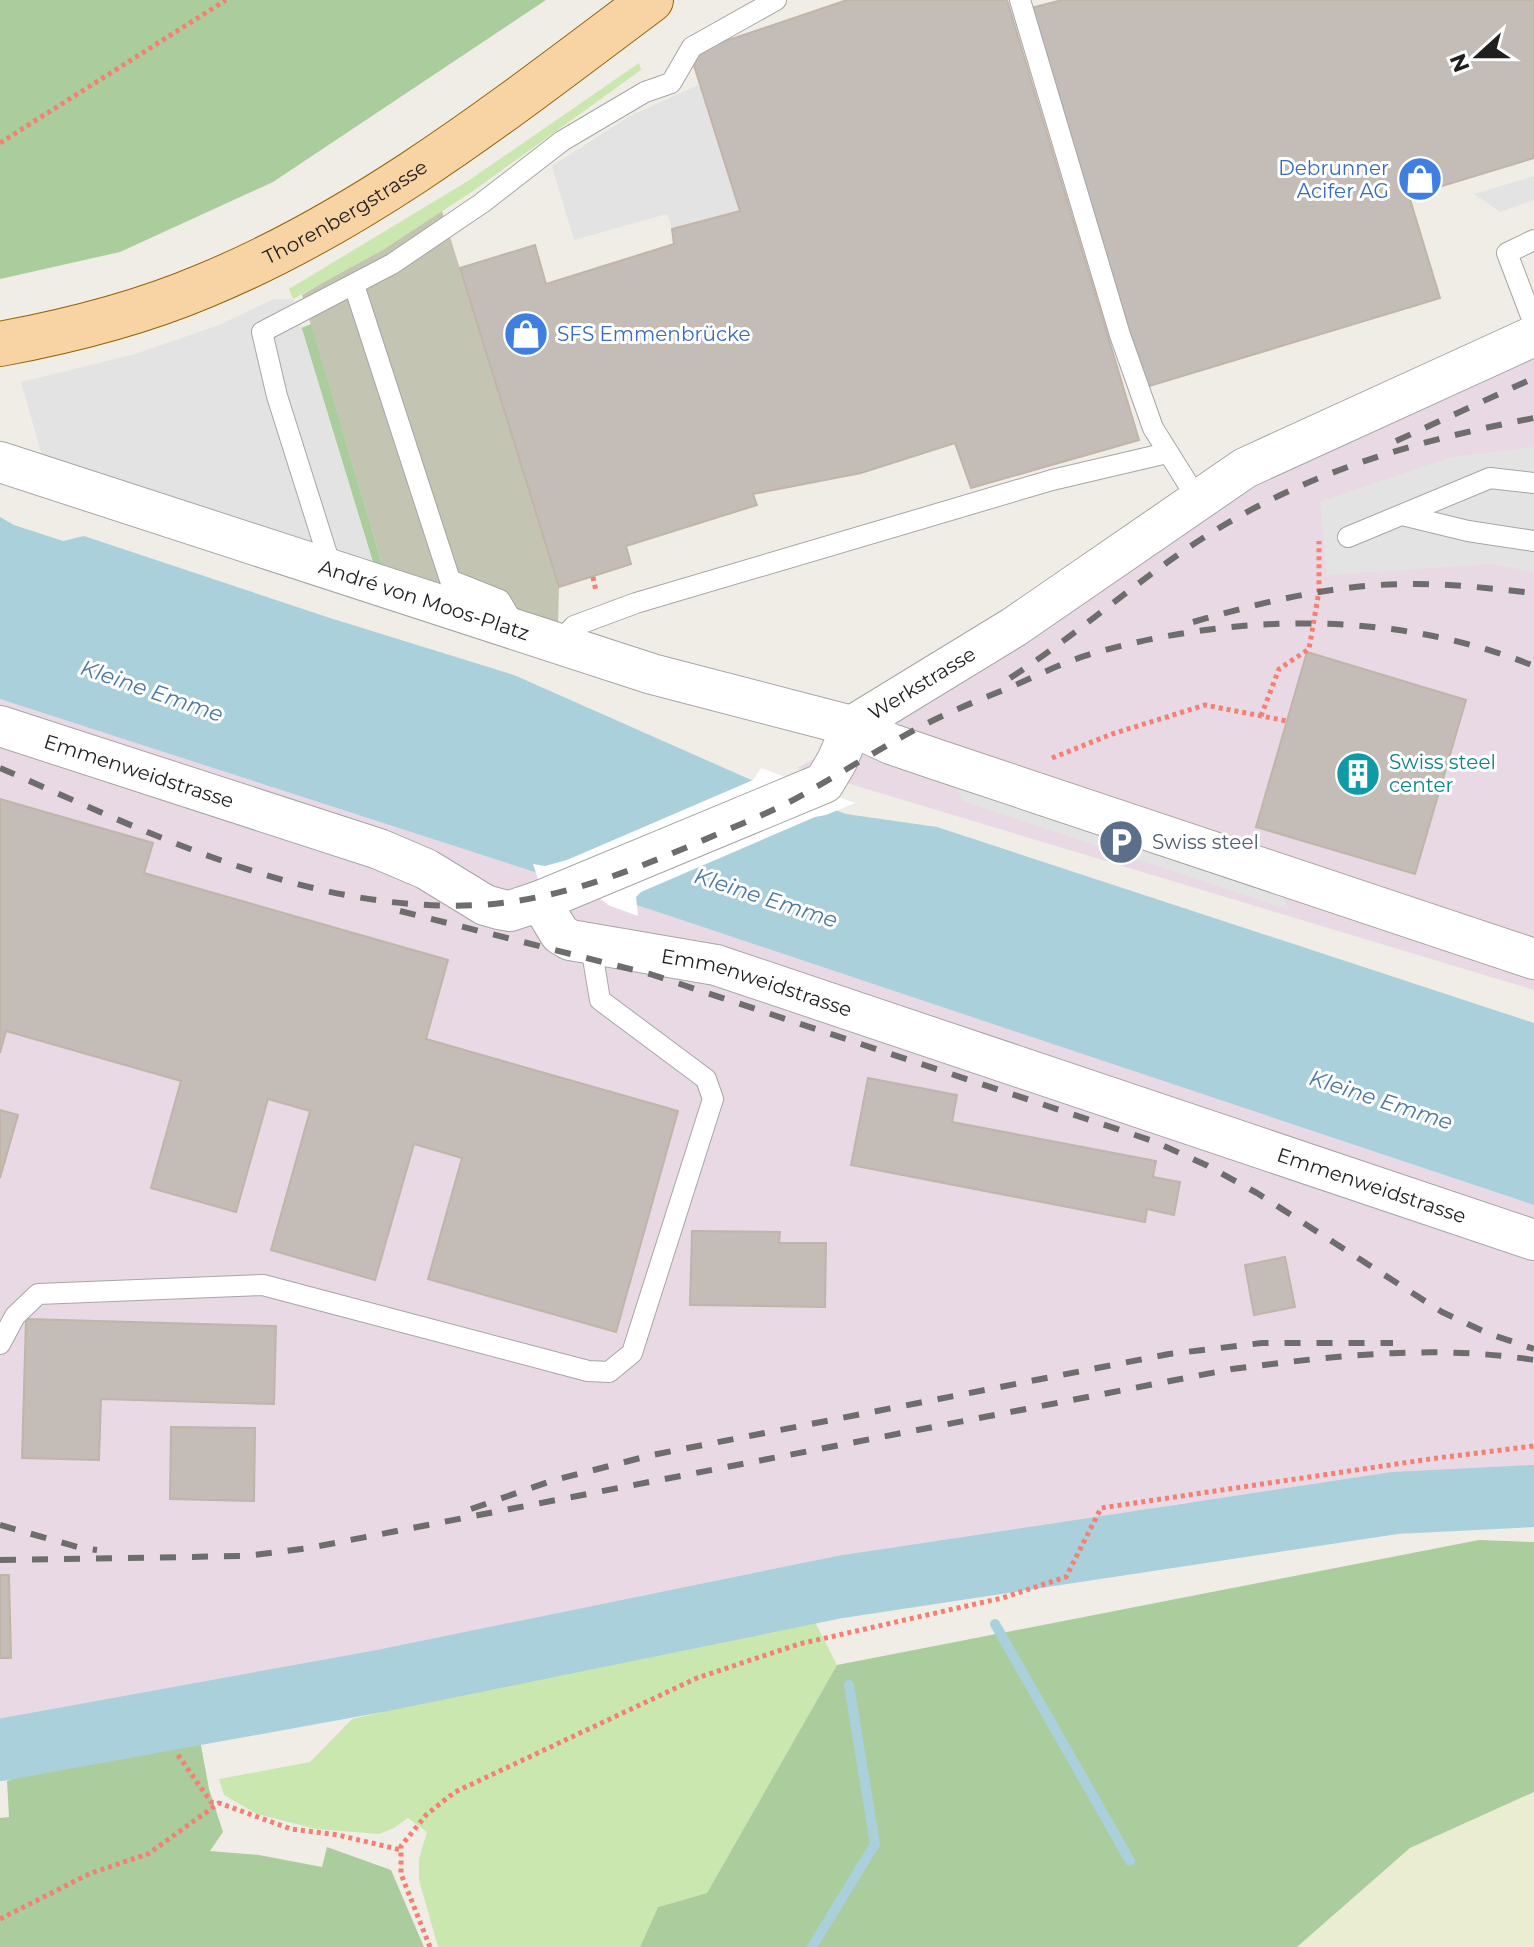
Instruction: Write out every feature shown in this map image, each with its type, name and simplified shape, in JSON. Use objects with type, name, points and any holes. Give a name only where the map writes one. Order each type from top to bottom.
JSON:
[{"type":"main road","name":"Thorenbergstrasse","points":[[0,344],[98,323],[151,306],[216,281],[311,235],[415,173],[651,0]]},
{"type":"street","name":"Werkstrasse","points":[[852,726],[1014,627],[1245,468],[1534,336]]},
{"type":"street","name":"André von Moos-Platz","points":[[0,462],[652,674],[852,726]]},
{"type":"street","name":"Emmenweidstrasse","points":[[0,726],[379,849],[426,869],[485,905],[510,911],[554,895],[560,934],[570,940],[731,969],[1534,1240]]},
{"type":"street","name":"Werkstrasse","points":[[852,726],[891,744],[1534,959]]},
{"type":"street","points":[[554,895],[824,783],[852,726]]},
{"type":"lane","points":[[332,570],[277,396],[262,332],[392,264],[469,212],[592,121],[645,92],[671,83],[692,47],[776,0]]},
{"type":"lane","points":[[1020,0],[1120,335],[1153,428],[1198,500]]},
{"type":"lane","points":[[1534,240],[1507,253],[1534,324]]},
{"type":"lane","points":[[354,285],[450,580],[500,600],[518,631]]},
{"type":"lane","points":[[557,644],[574,626],[636,603],[1052,480],[1167,453]]},
{"type":"lane","points":[[1348,537],[1490,478],[1534,483]]},
{"type":"lane","points":[[1402,515],[1468,531],[1534,541]]},
{"type":"lane","points":[[0,1344],[15,1316],[38,1294],[263,1285],[588,1371],[609,1372],[632,1353],[713,1099],[706,1079],[600,1000],[593,958],[594,944]]},
{"type":"path","points":[[0,143],[226,0]]},
{"type":"path","points":[[1261,716],[1279,669],[1309,649],[1319,591],[1319,536],[1348,537]]},
{"type":"path","points":[[999,780],[1112,734],[1205,705],[1287,721]]},
{"type":"path","points":[[430,1947],[401,1874],[401,1846],[427,1814],[455,1792],[697,1678],[799,1644],[1002,1598],[1066,1577],[1101,1508],[1534,1446]]},
{"type":"path","points":[[178,1755],[211,1802],[291,1829],[338,1835],[401,1850]]},
{"type":"path","points":[[0,1919],[91,1873],[148,1854],[219,1803]]},
{"type":"shaded area","points":[[700,84],[740,211],[672,229],[667,214],[574,240],[552,166],[628,117]]},
{"type":"shaded area","points":[[1534,176],[1534,200],[1500,212],[1474,194]]},
{"type":"shaded area","points":[[442,211],[559,587],[558,627],[385,574],[302,295]]},
{"type":"shaded area","points":[[274,299],[293,299],[375,569],[43,459],[21,382],[135,354],[219,325]]},
{"type":"shaded area","points":[[1534,354],[1534,990],[797,768],[998,661],[1184,514]]},
{"type":"shaded area","points":[[1534,447],[1534,572],[1491,564],[1327,575],[1320,502],[1451,457]]},
{"type":"shaded area","points":[[0,699],[658,912],[1534,1205],[1534,1466],[1177,1504],[69,1720],[0,1773]]},
{"type":"shaded area","name":"Swiss steel","points":[[949,770],[1275,882],[1289,910],[963,801]]},
{"type":"shaded area","points":[[1534,1792],[1534,1947],[1297,1947],[1410,1848]]},
{"type":"green space","points":[[0,0],[546,0],[273,182],[120,252],[0,279]]},
{"type":"green space","points":[[639,63],[641,70],[473,191],[383,250],[293,299],[289,289],[468,181]]},
{"type":"green space","points":[[311,324],[385,574],[375,569],[301,328]]},
{"type":"green space","points":[[1479,1540],[1534,1542],[1534,1792],[1410,1848],[1297,1947],[640,1947],[658,1907],[707,1893],[837,1665]]},
{"type":"green space","points":[[811,1614],[837,1665],[707,1893],[658,1907],[640,1947],[438,1947],[419,1880],[419,1859],[427,1832],[408,1818],[379,1834],[316,1829],[257,1814],[224,1795],[219,1779],[310,1762],[352,1719]]},
{"type":"green space","points":[[200,1740],[209,1789],[223,1832],[210,1851],[259,1855],[322,1867],[327,1847],[391,1870],[424,1947],[0,1947],[0,1818],[9,1817],[7,1781],[102,1754]]},
{"type":"water","name":"Kleine Emme","points":[[0,517],[14,525],[63,541],[84,536],[514,675],[749,779],[846,814],[937,827],[1534,1023],[1534,1205],[658,912],[0,699]]},
{"type":"pier","points":[[761,768],[855,803],[815,817],[641,892],[636,897],[638,916],[608,905],[599,898],[538,879],[533,864],[545,866],[567,860],[753,780]]},
{"type":"building","points":[[847,0],[1007,0],[1139,440],[971,488],[955,443],[861,473],[753,494],[757,505],[626,546],[631,564],[559,587],[460,268],[535,245],[546,284],[674,244],[672,229],[740,211],[690,53]]},
{"type":"building","points":[[1062,0],[1534,0],[1534,158],[1409,196],[1440,298],[1146,387],[1031,8]]},
{"type":"building","name":"Swiss steel center","points":[[1307,652],[1466,700],[1415,874],[1256,827]]},
{"type":"building","points":[[0,799],[153,843],[144,873],[448,960],[426,1039],[678,1111],[616,1332],[428,1279],[462,1158],[414,1144],[375,1280],[271,1250],[310,1111],[268,1099],[236,1212],[151,1188],[181,1081],[6,1031],[0,1053]]},
{"type":"building","points":[[868,1078],[957,1095],[952,1122],[1156,1161],[1153,1177],[1180,1182],[1174,1215],[1147,1209],[1145,1222],[851,1165]]},
{"type":"building","points":[[0,1110],[18,1115],[0,1178]]},
{"type":"building","points":[[692,1231],[780,1232],[779,1243],[826,1243],[825,1307],[690,1305]]},
{"type":"building","points":[[1285,1257],[1295,1307],[1254,1315],[1245,1265]]},
{"type":"building","points":[[26,1319],[276,1326],[274,1404],[101,1399],[99,1460],[22,1458]]},
{"type":"building","points":[[171,1427],[255,1428],[254,1501],[170,1499]]},
{"type":"building","points":[[0,1575],[9,1575],[11,1658],[0,1658]]},
{"type":"waterway","points":[[0,1750],[380,1681],[840,1587],[1395,1503],[1534,1496]]},
{"type":"waterway","points":[[995,1624],[1130,1861]]},
{"type":"waterway","points":[[812,1947],[875,1844],[849,1685]]},
{"type":"railway","points":[[1396,441],[1534,378]]},
{"type":"railway","points":[[1010,678],[1203,538],[1281,495],[1321,477],[1404,449],[1534,418]]},
{"type":"railway","points":[[1193,622],[1276,600],[1388,584],[1432,584],[1534,593]]},
{"type":"railway","points":[[0,768],[174,843],[293,883],[355,897],[417,904],[480,905],[541,897],[600,881],[657,860],[791,801],[955,710],[1073,660],[1148,640],[1203,630],[1259,625],[1371,627],[1426,635],[1481,648],[1534,666]]},
{"type":"railway","points":[[400,911],[650,974],[1153,1141],[1257,1193],[1442,1312],[1487,1333],[1534,1349]]},
{"type":"railway","points":[[471,1509],[551,1481],[652,1455],[1169,1354],[1262,1343],[1393,1343]]},
{"type":"railway","points":[[0,1560],[246,1556],[309,1548],[1232,1369],[1345,1356],[1420,1352],[1534,1360]]},
{"type":"railway","points":[[0,1525],[97,1550]]},
{"type":"place","name":"Debrunner Acifer AG","points":[[1420,179]]},
{"type":"place","name":"SFS Emmenbrücke","points":[[526,334]]},
{"type":"place","name":"Swiss steel center","points":[[1358,774]]},
{"type":"place","name":"Swiss steel","points":[[1121,842]]}]
